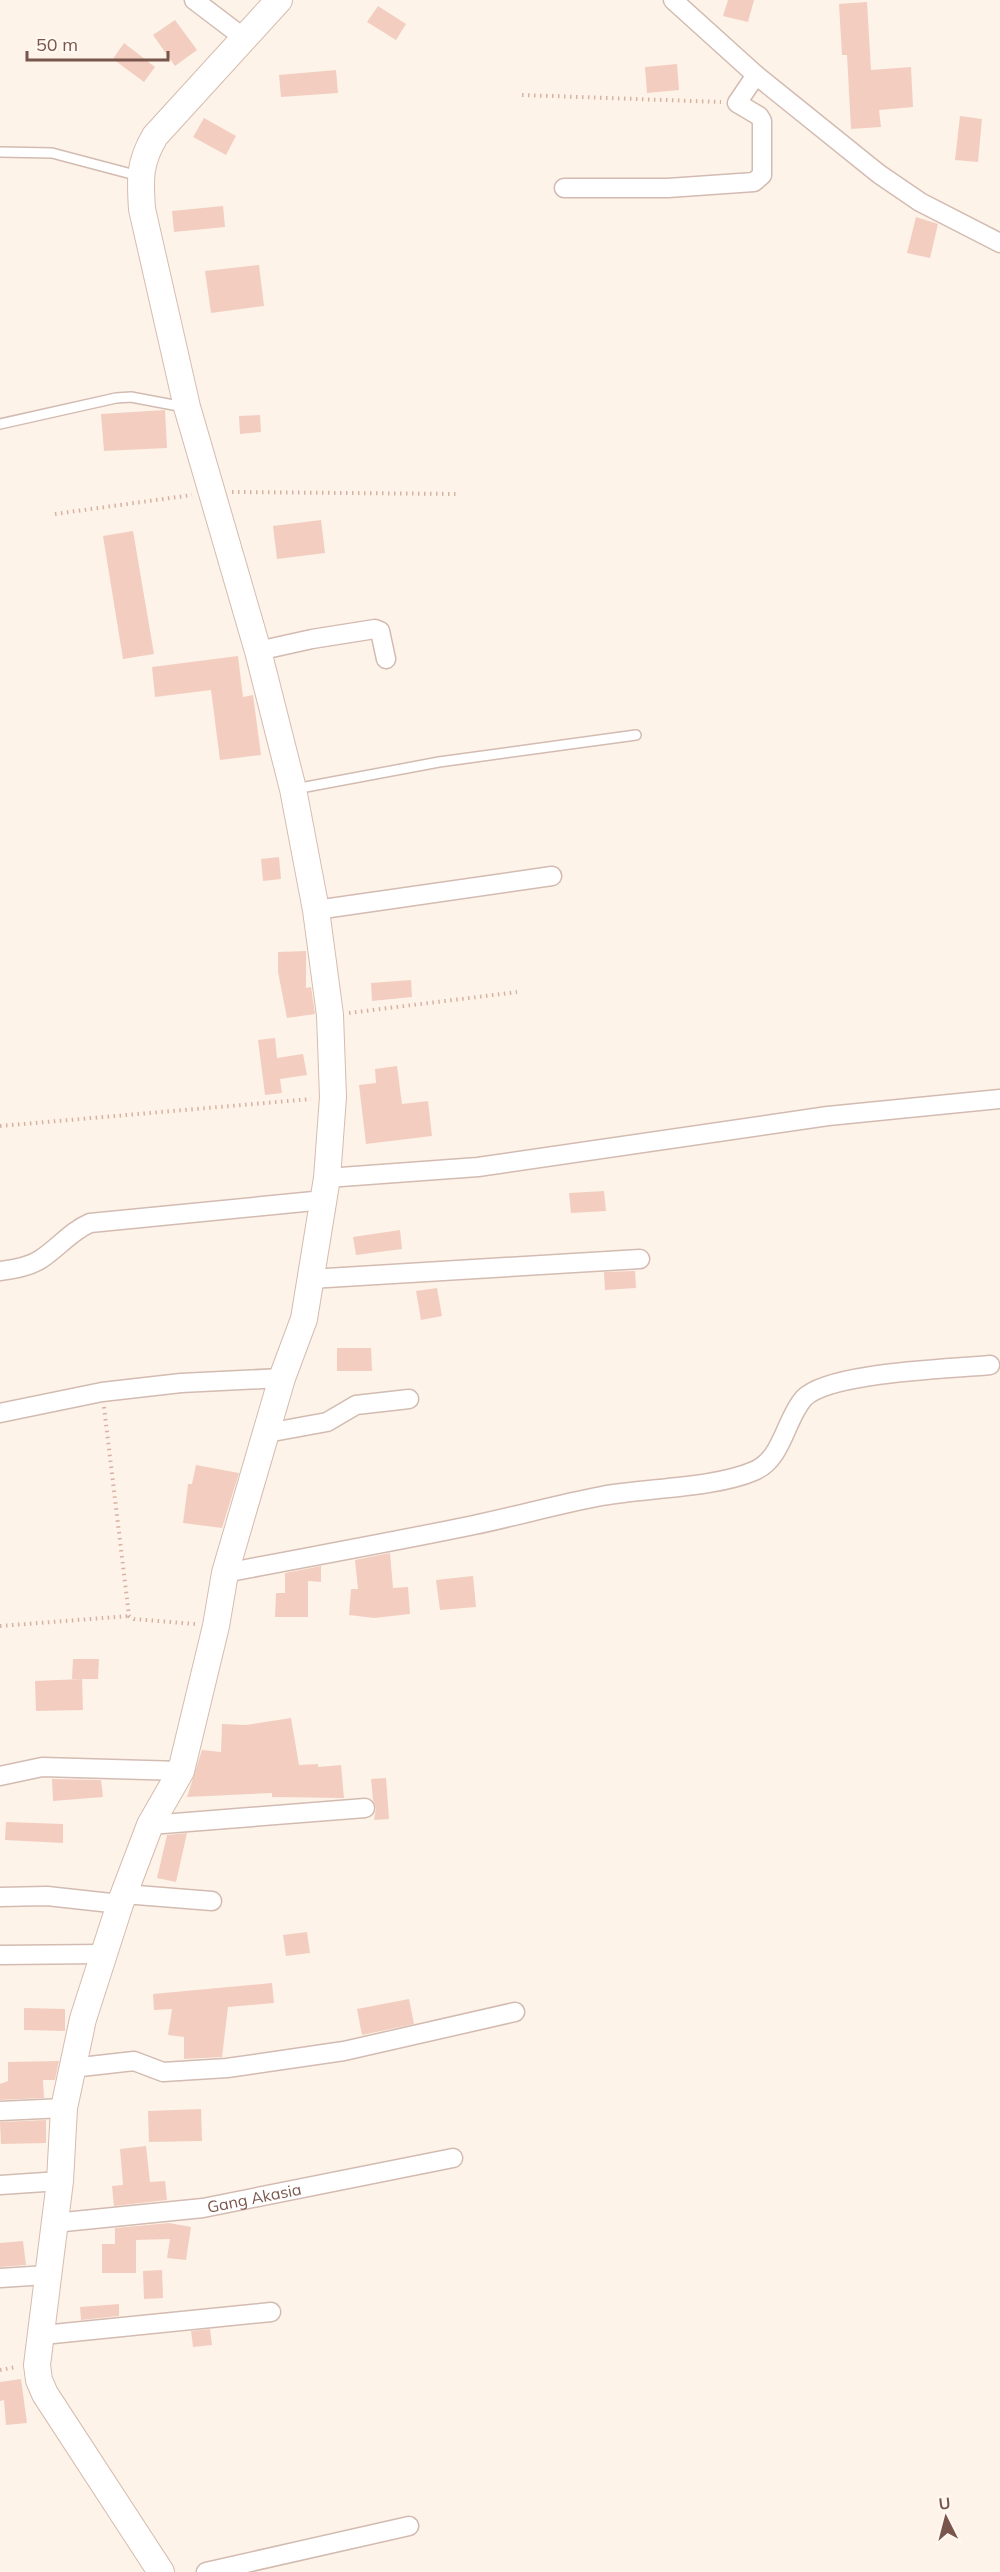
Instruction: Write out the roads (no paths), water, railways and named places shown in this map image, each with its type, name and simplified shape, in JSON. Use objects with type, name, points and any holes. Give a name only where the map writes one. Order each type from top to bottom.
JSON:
[{"type":"main road","points":[[161,2572],[45,2394],[39,2380],[37,2365],[43,2335],[47,2275],[60,2181],[64,2108],[83,2019],[122,1899],[150,1825],[181,1771],[216,1626],[225,1573],[282,1378],[304,1319],[326,1189],[333,1097],[330,1015],[316,910],[293,789],[258,651],[187,407],[142,209],[140,176],[145,154],[155,136],[279,0]]},
{"type":"street","points":[[194,0],[244,38]]},
{"type":"street","points":[[673,0],[756,75],[900,189],[1000,243]]},
{"type":"street","points":[[564,188],[677,188],[754,182],[762,175],[762,121],[759,116],[737,103],[756,75]]},
{"type":"street","points":[[258,651],[312,639],[375,629],[380,631],[386,659]]},
{"type":"street","points":[[316,910],[552,876]]},
{"type":"street","points":[[0,1271],[22,1268],[41,1259],[80,1227],[90,1222],[828,1116],[1000,1099]]},
{"type":"street","points":[[310,1279],[640,1259]]},
{"type":"street","points":[[225,1573],[477,1525],[600,1496],[730,1478],[755,1471],[767,1463],[777,1449],[792,1415],[813,1391],[835,1383],[879,1376],[990,1365]]},
{"type":"street","points":[[0,1413],[102,1392],[181,1383],[282,1378]]},
{"type":"street","points":[[267,1433],[327,1422],[356,1405],[409,1399]]},
{"type":"street","points":[[0,1776],[42,1767],[181,1771]]},
{"type":"street","points":[[150,1825],[365,1808]]},
{"type":"street","points":[[0,1897],[47,1896],[212,1901]]},
{"type":"street","points":[[0,1955],[104,1954]]},
{"type":"street","points":[[72,2068],[134,2061],[164,2072],[227,2068],[344,2051],[515,2012]]},
{"type":"street","points":[[0,2111],[64,2108]]},
{"type":"street","name":"Gang Akasia","points":[[54,2223],[203,2208],[453,2158]]},
{"type":"street","points":[[0,2185],[60,2181]]},
{"type":"street","points":[[0,2278],[47,2275]]},
{"type":"street","points":[[43,2335],[271,2312]]},
{"type":"street","points":[[206,2572],[409,2526]]},
{"type":"lane","points":[[0,152],[52,153],[140,176]]},
{"type":"lane","points":[[0,424],[123,397],[187,407]]},
{"type":"lane","points":[[293,789],[439,762],[636,735]]}]
